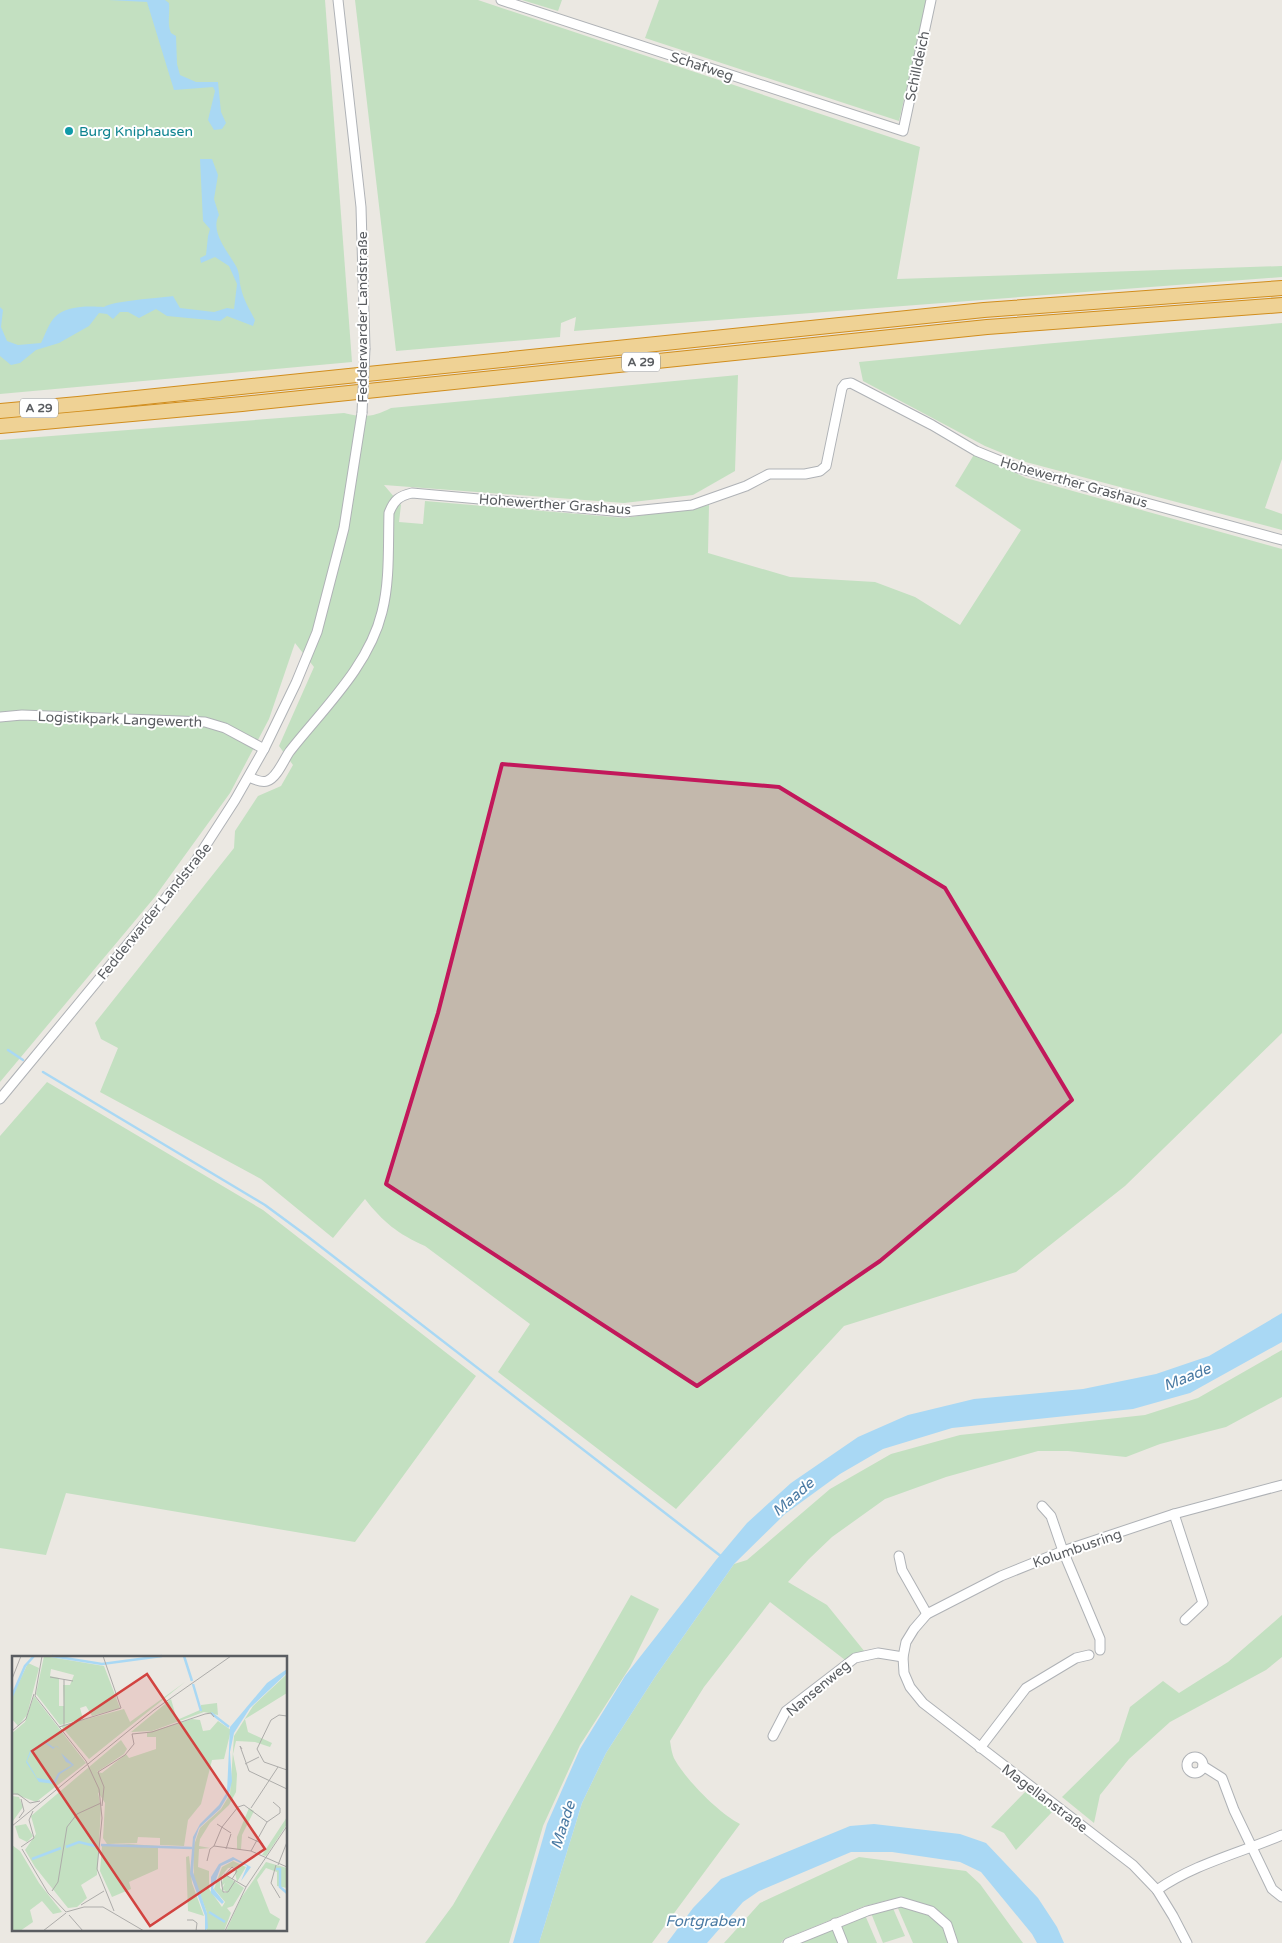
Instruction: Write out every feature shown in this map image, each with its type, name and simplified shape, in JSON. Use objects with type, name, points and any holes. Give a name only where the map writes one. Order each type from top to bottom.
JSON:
[{"type":"highway","name":"A 29","points":[[0,411],[975,311],[1282,288]]},
{"type":"highway","name":"A 29","points":[[0,426],[242,404],[987,326],[1282,305]]},
{"type":"street","name":"Fedderwarder Landstraße","points":[[0,1099],[188,871],[208,844],[264,749],[296,682],[317,632],[344,528],[362,413],[365,348],[360,207],[338,0]]},
{"type":"street","name":"Schafweg","points":[[501,0],[903,131]]},
{"type":"street","name":"Schilldeich","points":[[903,131],[931,0]]},
{"type":"street","name":"Hohewerther Grashaus","points":[[249,777],[262,782],[268,781],[274,776],[282,762],[345,682],[370,643],[382,613],[386,588],[389,513],[393,503],[400,496],[412,494],[624,512],[692,505],[746,486],[769,474],[805,474],[820,471],[826,466],[842,388],[845,384],[851,383],[932,425],[976,451],[1018,468],[1282,540]]},
{"type":"street","name":"Logistikpark Langewerth","points":[[0,717],[22,715],[206,722],[225,728],[264,749]]},
{"type":"street","name":"Kolumbusring","points":[[902,1657],[906,1642],[927,1614],[1001,1576],[1063,1552],[1174,1514],[1282,1485]]},
{"type":"street","points":[[1042,1506],[1051,1516],[1063,1552],[1100,1640],[1100,1650]]},
{"type":"street","points":[[1174,1514],[1203,1604],[1184,1620]]},
{"type":"street","points":[[899,1556],[902,1570],[927,1614]]},
{"type":"street","name":"Nansenweg","points":[[773,1736],[786,1711],[855,1658],[878,1653],[902,1657]]},
{"type":"street","points":[[980,1748],[1026,1688],[1076,1658],[1089,1655]]},
{"type":"street","name":"Magellanstraße","points":[[902,1657],[904,1673],[910,1688],[923,1703],[1132,1865],[1157,1890],[1187,1943]]},
{"type":"street","points":[[1203,1766],[1222,1778],[1234,1810],[1272,1889],[1282,1897]]},
{"type":"street","points":[[1157,1890],[1170,1881],[1199,1867],[1253,1848],[1282,1835]]},
{"type":"street","points":[[788,1943],[867,1911],[901,1902],[931,1911],[947,1925],[953,1943]]},
{"type":"street","points":[[835,1923],[843,1943]]},
{"type":"highlighted area","points":[[502,764],[779,787],[945,888],[1072,1100],[880,1261],[697,1386],[386,1184],[438,1013]]},
{"type":"green space","points":[[0,0],[325,0],[352,362],[0,394]]},
{"type":"green space","points":[[355,0],[478,0],[920,147],[897,279],[1282,266],[1282,277],[574,331],[576,317],[561,323],[560,337],[396,351]]},
{"type":"green space","points":[[522,0],[562,0],[558,11]]},
{"type":"green space","points":[[659,0],[927,0],[899,121],[645,38]]},
{"type":"green space","points":[[1282,323],[1282,459],[1265,508],[1282,514],[1282,530],[1022,461],[985,446],[863,381],[859,362],[1043,344]]},
{"type":"green space","points":[[738,375],[735,471],[693,495],[624,503],[384,485],[401,505],[399,522],[423,524],[425,501],[625,518],[709,505],[708,553],[790,577],[875,582],[915,597],[960,625],[1021,530],[955,486],[975,453],[1026,478],[1282,549],[1282,1033],[1125,1186],[1016,1272],[844,1326],[676,1509],[498,1372],[530,1324],[425,1246],[392,1227],[365,1199],[333,1238],[261,1179],[100,1092],[118,1048],[101,1039],[95,1023],[234,848],[235,831],[258,796],[281,786],[293,765],[279,746],[314,667],[295,643],[269,719],[230,793],[154,898],[0,1082],[0,440],[344,413],[368,416],[391,408]]},
{"type":"green space","points":[[47,1082],[263,1210],[476,1376],[355,1542],[66,1493],[46,1555],[0,1548],[0,1136]]},
{"type":"green space","points":[[1282,1350],[1282,1397],[1226,1427],[1160,1444],[1126,1457],[1068,1451],[1038,1451],[946,1477],[885,1499],[832,1537],[788,1582],[827,1605],[865,1652],[845,1660],[770,1602],[704,1687],[670,1741],[674,1758],[695,1787],[713,1804],[740,1824],[652,1943],[539,1943],[582,1803],[606,1753],[655,1677],[734,1564],[747,1560],[830,1489],[891,1454],[960,1435],[1145,1415],[1198,1398]]},
{"type":"green space","points":[[631,1595],[659,1609],[630,1667],[580,1745],[543,1826],[509,1943],[425,1943],[453,1905]]},
{"type":"green space","points":[[1282,1615],[1282,1657],[1266,1670],[1170,1722],[1129,1759],[1100,1795],[1094,1823],[1062,1797],[1119,1741],[1130,1707],[1163,1681],[1179,1693],[1228,1662]]},
{"type":"green space","points":[[1027,1790],[1053,1811],[1016,1850],[1004,1833],[991,1827]]},
{"type":"green space","points":[[859,1857],[966,1871],[980,1884],[1023,1943],[958,1943],[951,1923],[933,1908],[901,1897],[865,1906],[784,1939],[781,1943],[724,1943],[760,1903]]},
{"type":"green space","points":[[901,1905],[929,1914],[944,1927],[950,1943],[913,1943],[897,1906]]},
{"type":"green space","points":[[892,1906],[905,1936],[883,1943],[871,1913]]},
{"type":"green space","points":[[865,1915],[877,1943],[847,1943],[839,1925]]},
{"type":"green space","points":[[833,1928],[839,1943],[797,1943]]},
{"type":"water","points":[[109,0],[165,0],[169,3],[169,26],[171,33],[176,36],[177,64],[180,75],[196,82],[218,82],[221,112],[226,123],[222,129],[214,130],[208,120],[215,91],[213,87],[174,90],[147,2]]},
{"type":"water","points":[[200,159],[212,159],[218,175],[214,199],[219,215],[217,222],[218,236],[239,273],[243,296],[255,320],[253,326],[227,316],[220,321],[167,316],[156,309],[139,318],[128,312],[120,312],[113,319],[107,314],[99,313],[89,326],[59,343],[36,350],[20,363],[11,365],[0,356],[0,307],[3,310],[1,327],[7,341],[18,345],[41,343],[54,318],[64,311],[78,307],[104,307],[125,301],[173,296],[180,308],[214,312],[227,308],[234,309],[237,284],[229,266],[215,257],[201,263],[200,258],[206,255],[210,229],[203,221]]},
{"type":"water","name":"Maade","points":[[1282,1313],[1282,1342],[1190,1393],[1133,1409],[952,1428],[883,1449],[840,1474],[785,1514],[734,1564],[655,1677],[606,1753],[582,1803],[539,1943],[513,1943],[547,1824],[580,1749],[625,1676],[716,1560],[747,1523],[791,1483],[858,1437],[908,1415],[974,1399],[1083,1389],[1156,1374],[1209,1356]]},
{"type":"water","name":"Fortgraben","points":[[874,1824],[960,1834],[986,1843],[1038,1898],[1057,1927],[1064,1943],[1037,1943],[1032,1934],[981,1872],[960,1862],[892,1852],[851,1852],[759,1891],[743,1902],[707,1943],[667,1943],[693,1908],[721,1879],[850,1826]]},
{"type":"waterway","points":[[8,1050],[23,1060]]},
{"type":"waterway","points":[[43,1072],[265,1205],[722,1557]]},
{"type":"place","name":"Burg Kniphausen","points":[[69,131]]}]
